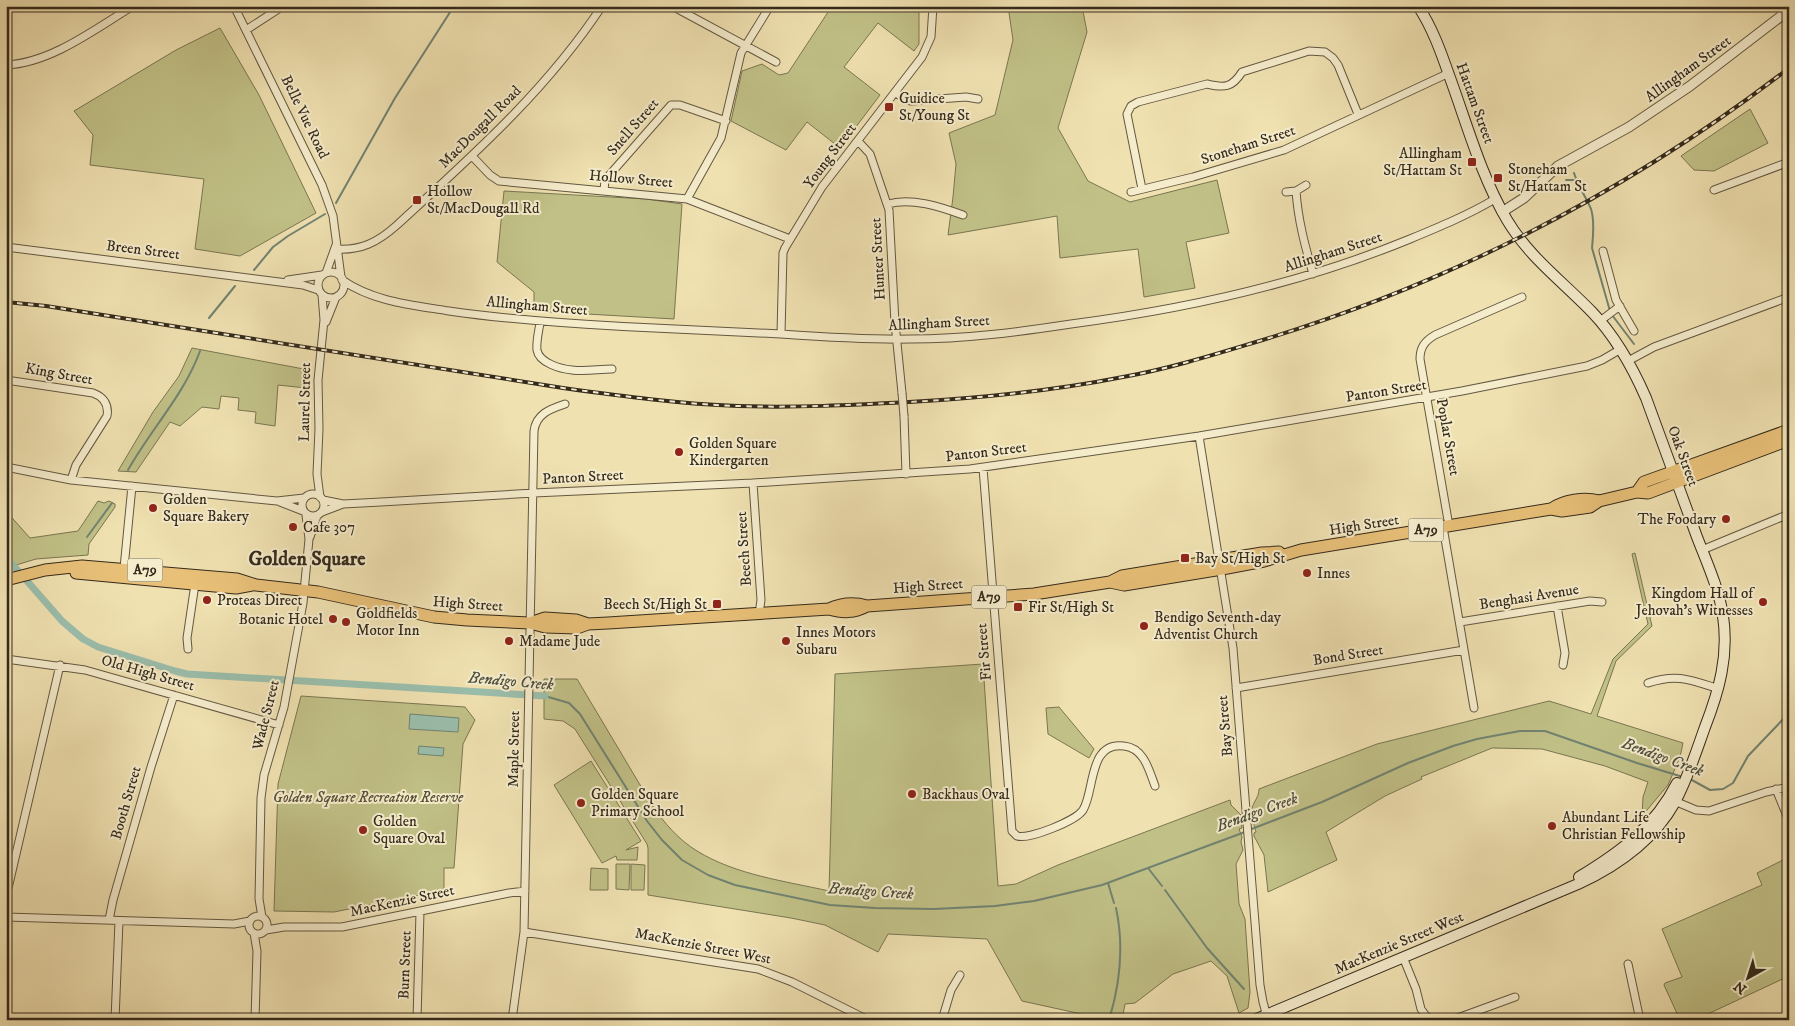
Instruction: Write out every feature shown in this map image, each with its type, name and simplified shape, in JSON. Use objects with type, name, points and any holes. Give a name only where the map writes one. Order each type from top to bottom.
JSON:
[{"type":"highway","name":"High Street","points":[[1675,477],[1789,430]]},
{"type":"highway","name":"High Street","points":[[11,582],[36,575],[75,573],[124,573],[237,579],[256,585],[306,590],[426,616],[530,623],[545,618],[576,620],[588,624],[829,609],[842,612],[858,611],[867,606],[1034,594],[1110,582],[1124,585],[1221,564],[1264,560],[1301,550],[1551,509],[1562,511],[1590,507],[1599,501],[1637,492],[1644,482],[1675,477],[1789,440]]},
{"type":"highway","name":"High Street","points":[[124,573],[194,584],[236,588],[256,585]]},
{"type":"main road","name":"Hattam Street","points":[[1418,6],[1435,38],[1495,198],[1502,212]]},
{"type":"main road","name":"Oak Street","points":[[1502,212],[1531,253],[1600,321],[1628,361],[1646,398],[1717,592],[1724,628],[1724,658],[1719,689],[1705,726],[1672,800]]},
{"type":"main road","name":"MacKenzie Street West","points":[[1254,1020],[1267,1017],[1555,893],[1626,846],[1672,800]]},
{"type":"street","points":[[6,65],[26,63],[46,56],[133,6]]},
{"type":"street","name":"Belle Vue Road","points":[[234,6],[322,186],[333,216],[336,248],[342,278]]},
{"type":"street","points":[[246,30],[283,6]]},
{"type":"street","name":"MacDougall Road","points":[[336,248],[353,249],[372,244],[382,238],[502,128],[541,85],[602,6]]},
{"type":"street","points":[[687,199],[720,143],[739,58],[770,6]]},
{"type":"street","name":"Young Street","points":[[781,334],[784,253],[790,239],[822,187],[926,50],[932,30],[933,6]]},
{"type":"street","points":[[674,7],[746,44],[776,62]]},
{"type":"street","name":"Allingham Street","points":[[1502,212],[1524,198],[1558,166],[1629,127],[1697,81],[1789,10]]},
{"type":"street","points":[[1142,189],[1127,114],[1131,106],[1138,102],[1207,84],[1218,87],[1226,86],[1236,80],[1242,72],[1308,51],[1325,52],[1333,58],[1338,65],[1358,114]]},
{"type":"street","name":"Stoneham Street","points":[[1131,192],[1203,174],[1284,150],[1358,114],[1449,74]]},
{"type":"street","points":[[895,92],[911,101],[966,97],[978,99]]},
{"type":"street","name":"Snell Street","points":[[604,190],[605,180],[671,105],[680,105],[726,121]]},
{"type":"street","name":"Hunter Street","points":[[858,141],[870,154],[888,204],[904,416],[906,474]]},
{"type":"street","name":"Hollow Street","points":[[472,156],[490,175],[499,181],[687,199],[790,239]]},
{"type":"street","points":[[1714,190],[1789,162]]},
{"type":"street","points":[[1286,192],[1296,191],[1306,185]]},
{"type":"street","points":[[1296,191],[1300,231],[1313,274]]},
{"type":"street","name":"Allingham Street","points":[[339,295],[366,294],[415,306],[540,322],[870,340],[988,335],[1116,318],[1220,299],[1313,274],[1394,246],[1467,215],[1495,198]]},
{"type":"street","points":[[888,204],[909,202],[939,207],[963,215]]},
{"type":"street","name":"Breen Street","points":[[6,248],[275,281],[310,286],[320,292]]},
{"type":"street","name":"Belle Vue Road","points":[[325,274],[336,248]]},
{"type":"street","points":[[1603,251],[1609,276],[1620,306],[1634,332]]},
{"type":"street","points":[[334,273],[342,278],[343,288],[339,295],[329,298],[320,292],[318,281],[325,274],[334,273]]},
{"type":"street","name":"Breen Street","points":[[275,281],[310,278],[325,274]]},
{"type":"street","name":"Allingham Street","points":[[342,278],[366,294]]},
{"type":"street","name":"Laurel Street","points":[[320,292],[323,332],[318,380],[319,430],[317,474],[322,498]]},
{"type":"street","name":"Laurel Street","points":[[323,332],[339,295]]},
{"type":"street","name":"Poplar Street","points":[[1474,708],[1420,354],[1426,341],[1522,297]]},
{"type":"street","points":[[1628,361],[1654,347],[1789,297]]},
{"type":"street","points":[[1600,321],[1620,306]]},
{"type":"street","points":[[540,322],[537,348],[544,360],[556,366],[574,371],[612,369]]},
{"type":"street","name":"Panton Street","points":[[322,498],[343,504],[753,483],[983,468],[1199,436],[1427,398],[1577,369],[1599,362],[1621,349]]},
{"type":"street","name":"King Street","points":[[6,380],[93,393],[104,400],[108,408],[107,416],[76,465],[71,480]]},
{"type":"street","name":"Maple Street","points":[[512,1020],[524,932],[534,431],[536,423],[546,412],[565,404]]},
{"type":"street","name":"Bay Street","points":[[1199,436],[1233,643],[1260,985],[1267,1017]]},
{"type":"street","points":[[6,468],[71,480],[277,501],[317,495],[322,498],[324,506],[320,514],[305,513],[277,501]]},
{"type":"street","name":"Fir Street","points":[[983,468],[1011,826],[1014,834],[1020,837],[1027,837],[1076,817],[1085,806],[1098,760],[1105,751],[1114,747],[1124,746],[1140,754],[1155,786]]},
{"type":"street","name":"Laurel Street","points":[[307,496],[317,474]]},
{"type":"street","name":"Beech Street","points":[[753,483],[762,600],[759,614]]},
{"type":"street","points":[[124,573],[132,486]]},
{"type":"street","points":[[305,513],[302,504],[307,496]]},
{"type":"street","name":"Panton Street","points":[[320,514],[343,504]]},
{"type":"street","name":"Wade Street","points":[[255,1020],[257,951],[260,928],[261,792],[288,688],[306,590],[309,539],[305,513]]},
{"type":"street","name":"Wade Street","points":[[309,539],[320,514]]},
{"type":"street","points":[[1702,550],[1755,526],[1789,514]]},
{"type":"street","points":[[188,649],[187,638],[194,584]]},
{"type":"street","name":"Benghasi Avenue","points":[[1460,622],[1590,601],[1602,602]]},
{"type":"street","points":[[1557,606],[1565,653],[1563,665]]},
{"type":"street","name":"Bond Street","points":[[1236,688],[1464,650]]},
{"type":"street","name":"Old High Street","points":[[6,659],[60,665],[85,670],[279,726]]},
{"type":"street","points":[[6,897],[60,665]]},
{"type":"street","points":[[1648,683],[1682,677],[1719,689]]},
{"type":"street","name":"Booth Street","points":[[109,920],[112,900],[174,695]]},
{"type":"street","points":[[1672,800],[1696,810],[1709,811],[1789,787]]},
{"type":"street","points":[[1776,790],[1789,821]]},
{"type":"street","name":"MacKenzie Street","points":[[6,917],[234,924],[260,928],[342,927],[525,891]]},
{"type":"street","name":"Wade Street","points":[[259,899],[252,919],[260,928]]},
{"type":"street","name":"Burn Street","points":[[417,1020],[420,912]]},
{"type":"street","name":"MacKenzie Street","points":[[234,924],[252,919],[260,928]]},
{"type":"street","points":[[115,1020],[118,921]]},
{"type":"street","name":"MacKenzie Street West","points":[[524,932],[758,969],[792,982],[868,1020]]},
{"type":"street","points":[[1403,957],[1416,989],[1421,1009],[1432,1020]]},
{"type":"street","points":[[1628,964],[1640,1020]]},
{"type":"street","points":[[942,1020],[951,990],[960,975]]},
{"type":"street","points":[[1452,1020],[1515,997]]},
{"type":"street","points":[[6,999],[7,1020]]},
{"type":"green space","points":[[832,6],[919,6],[919,44],[914,51],[878,23],[844,67],[880,95],[840,148],[807,122],[786,150],[731,121],[742,71],[762,64],[779,75],[788,73]]},
{"type":"green space","points":[[1008,6],[1082,6],[1087,32],[1058,128],[1088,181],[1130,202],[1217,180],[1229,233],[1186,242],[1195,288],[1144,297],[1138,249],[1060,258],[1057,216],[948,235],[956,164],[949,133],[995,115],[1013,40]]},
{"type":"green space","points":[[220,28],[259,95],[316,213],[240,256],[195,249],[204,179],[90,165],[93,135],[74,111],[176,50]]},
{"type":"green space","points":[[1750,109],[1768,143],[1714,171],[1694,170],[1681,156]]},
{"type":"green space","points":[[504,191],[646,199],[682,204],[674,319],[534,311],[534,292],[497,262]]},
{"type":"green space","points":[[192,348],[309,370],[306,388],[278,385],[275,426],[255,423],[256,412],[238,410],[239,398],[221,396],[219,409],[202,407],[180,426],[170,422],[136,472],[118,471],[153,412],[179,376]]},
{"type":"green space","points":[[98,501],[104,503],[109,501],[115,504],[115,507],[89,544],[88,555],[36,559],[6,568],[6,511],[30,538],[78,531]]},
{"type":"green space","points":[[1635,553],[1652,626],[1616,661],[1597,716],[1683,743],[1680,757],[1668,785],[1642,816],[1643,797],[1648,782],[1605,766],[1542,749],[1492,748],[1421,777],[1422,779],[1385,796],[1326,832],[1337,860],[1268,892],[1264,855],[1254,836],[1256,832],[1252,814],[1252,808],[1259,789],[1377,744],[1549,701],[1591,714],[1613,659],[1648,624],[1632,554]]},
{"type":"green space","points":[[983,664],[998,886],[1016,884],[1058,865],[1230,800],[1231,805],[1241,815],[1242,828],[1239,829],[1243,850],[1236,864],[1239,904],[1245,919],[1250,992],[1248,1008],[1239,1013],[1227,976],[1211,961],[1173,974],[1135,1003],[1125,1004],[1122,1020],[1094,1020],[1095,1017],[1022,1001],[987,939],[888,934],[878,952],[825,925],[648,895],[647,844],[575,729],[563,721],[544,719],[544,679],[577,679],[652,805],[667,825],[684,842],[712,859],[744,872],[829,891],[835,674]]},
{"type":"green space","name":"Golden Square Recreation Reserve","points":[[301,696],[465,707],[475,720],[463,744],[454,868],[444,868],[444,890],[334,912],[274,911],[278,784]]},
{"type":"green space","points":[[1059,707],[1094,749],[1089,758],[1048,734],[1046,708]]},
{"type":"green space","points":[[591,761],[641,841],[626,850],[638,847],[637,860],[617,860],[616,856],[602,863],[554,785]]},
{"type":"green space","points":[[1789,857],[1789,976],[1695,1020],[1680,1020],[1664,985],[1682,977],[1662,929],[1762,885],[1757,873]]},
{"type":"green space","points":[[616,864],[630,864],[629,890],[616,889]]},
{"type":"green space","points":[[631,864],[645,865],[644,890],[631,890]]},
{"type":"green space","points":[[591,868],[608,869],[608,890],[590,890]]},
{"type":"shaded area","points":[[410,714],[459,718],[458,732],[409,729]]},
{"type":"shaded area","points":[[419,746],[444,748],[443,756],[418,754]]},
{"type":"waterway","points":[[336,203],[395,98],[454,6]]},
{"type":"waterway","points":[[1574,173],[1591,209],[1593,219],[1592,248],[1610,311]]},
{"type":"waterway","points":[[1566,180],[1576,180]]},
{"type":"waterway","points":[[254,270],[273,247],[325,214]]},
{"type":"waterway","points":[[209,318],[235,286]]},
{"type":"waterway","points":[[1612,315],[1634,344]]},
{"type":"waterway","points":[[128,470],[176,397],[200,351]]},
{"type":"waterway","points":[[87,537],[112,503]]},
{"type":"waterway","name":"Bendigo Creek","points":[[6,557],[62,621],[83,639],[98,647],[175,671],[187,674],[545,696]]},
{"type":"waterway","name":"Bendigo Creek","points":[[545,696],[569,703],[580,714],[647,821],[662,840],[682,860],[708,875],[735,885],[830,905],[934,909],[995,906],[1034,901],[1102,885],[1245,832]]},
{"type":"waterway","name":"Bendigo Creek","points":[[1690,779],[1710,790],[1723,789],[1733,783],[1748,756],[1789,713]]},
{"type":"waterway","name":"Bendigo Creek","points":[[1249,830],[1322,802],[1408,763],[1453,746],[1477,739],[1520,731],[1545,731],[1683,777]]},
{"type":"waterway","points":[[1148,868],[1162,886]]},
{"type":"waterway","points":[[1108,883],[1114,903]]},
{"type":"waterway","points":[[1165,890],[1207,948],[1244,989]]},
{"type":"waterway","points":[[1109,1020],[1116,993],[1120,964],[1120,936],[1116,908]]},
{"type":"railway","points":[[6,302],[46,306],[563,388],[629,397],[716,405],[759,407],[845,405],[963,398],[1043,390],[1140,374],[1190,361],[1328,319],[1398,292],[1467,262],[1535,229],[1601,193],[1665,155],[1728,113],[1789,68]]},
{"type":"place","name":"Guidice St/Young St","points":[[889,107]]},
{"type":"place","name":"Allingham St/Hattam St","points":[[1472,162]]},
{"type":"place","name":"Stoneham St/Hattam St","points":[[1498,178]]},
{"type":"place","name":"Hollow St/MacDougall Rd","points":[[417,200]]},
{"type":"place","name":"Golden Square Kindergarten","points":[[679,452]]},
{"type":"place","name":"Golden Square Bakery","points":[[153,508]]},
{"type":"place","name":"The Foodary","points":[[1726,519]]},
{"type":"place","name":"Cafe 307","points":[[293,527]]},
{"type":"place","name":"Bay St/High St","points":[[1185,558]]},
{"type":"place","name":"Innes","points":[[1307,573]]},
{"type":"place","name":"Proteas Direct","points":[[207,600]]},
{"type":"place","name":"Kingdom Hall of Jehovah's Witnesses","points":[[1763,602]]},
{"type":"place","name":"Beech St/High St","points":[[717,604]]},
{"type":"place","name":"Fir St/High St","points":[[1018,607]]},
{"type":"place","name":"Botanic Hotel","points":[[333,619]]},
{"type":"place","name":"Goldfields Motor Inn","points":[[346,622]]},
{"type":"place","name":"Bendigo Seventh-day Adventist Church","points":[[1144,626]]},
{"type":"place","name":"Madame Jude","points":[[509,641]]},
{"type":"place","name":"Innes Motors Subaru","points":[[786,641]]},
{"type":"place","name":"Backhaus Oval","points":[[912,794]]},
{"type":"place","name":"Golden Square Primary School","points":[[581,803]]},
{"type":"place","name":"Abundant Life Christian Fellowship","points":[[1552,826]]},
{"type":"place","name":"Golden Square Oval","points":[[363,830]]},
{"type":"district","name":"Golden Square","points":[[307,559]]}]
